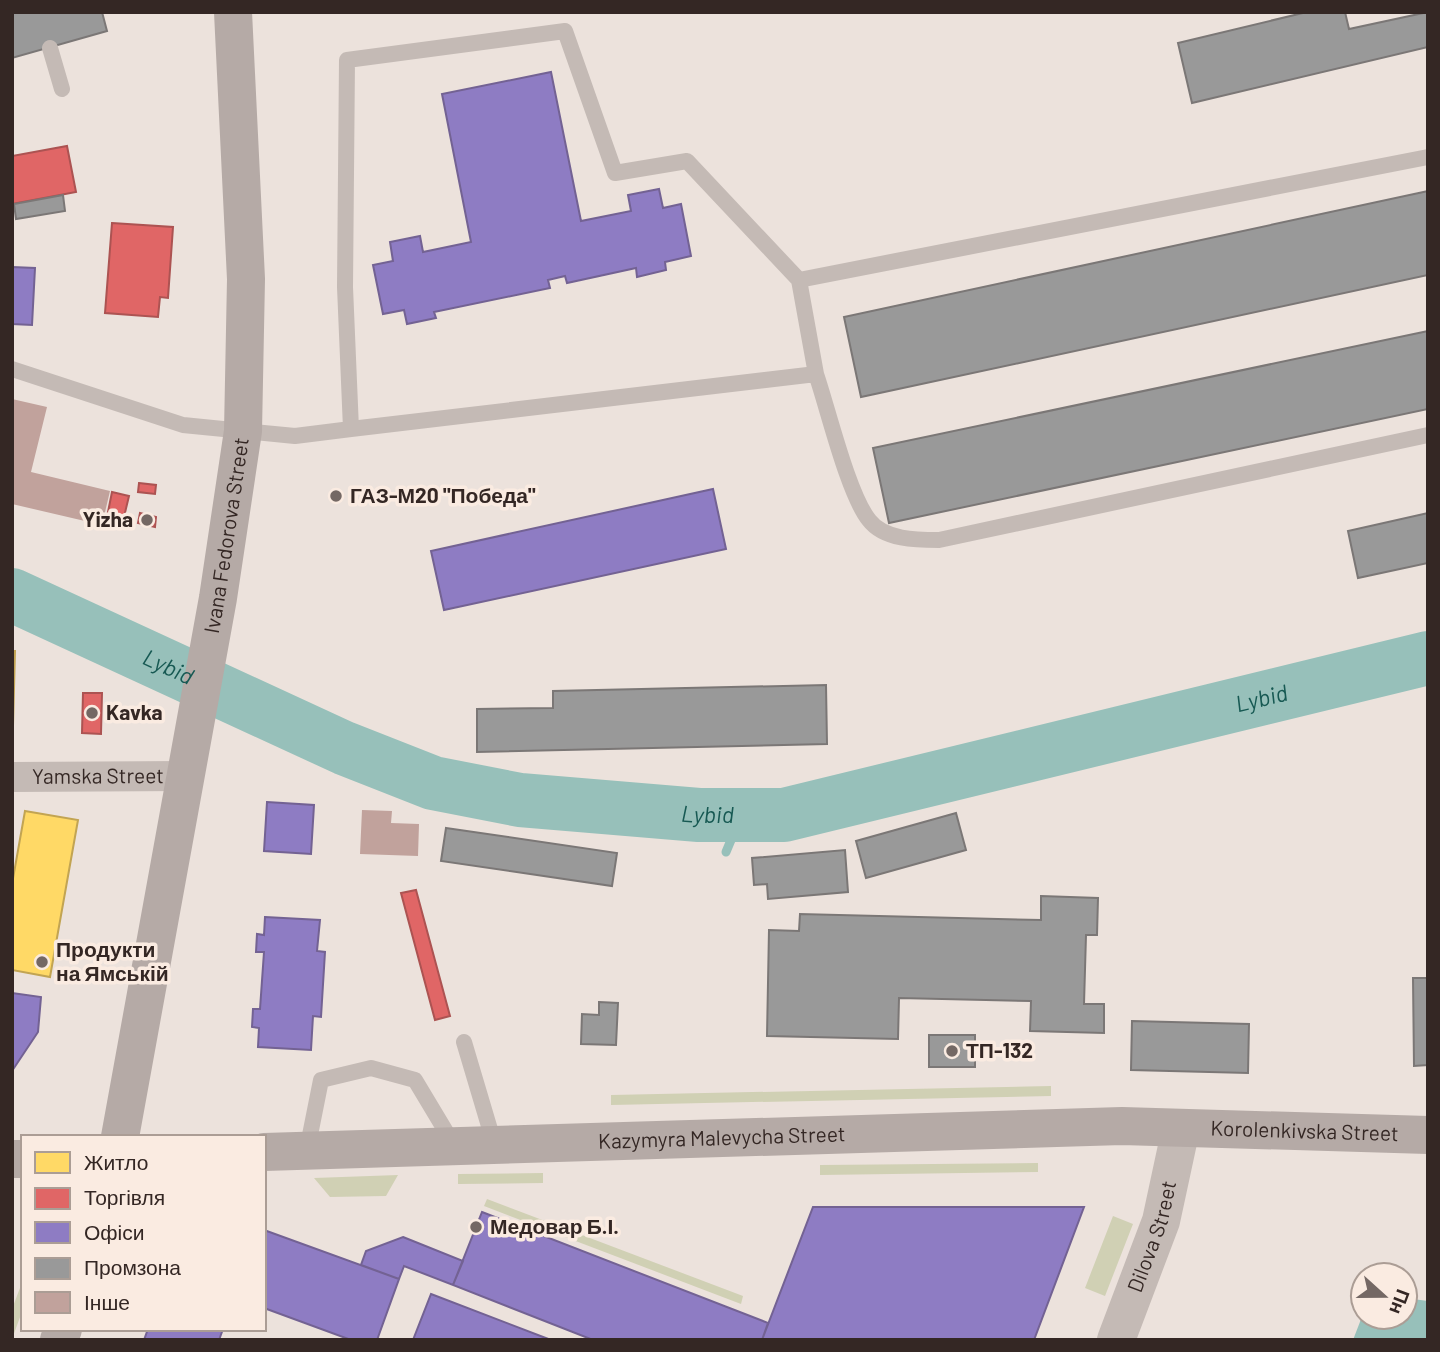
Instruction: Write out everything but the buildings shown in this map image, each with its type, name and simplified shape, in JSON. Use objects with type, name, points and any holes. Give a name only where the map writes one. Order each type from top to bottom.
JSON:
[{"type":"main road","name":"Ivana Fedorova Street","points":[[120,1135],[218,598],[243,431],[246,279],[233,12]]},
{"type":"main road","name":"Kazymyra Malevycha Street","points":[[266,1152],[1122,1126],[1181,1128]]},
{"type":"main road","name":"Korolenkivska Street","points":[[1181,1128],[1428,1135]]},
{"type":"street","name":"Yamska Street","points":[[12,777],[184,776]]},
{"type":"street","name":"Dilova Street","points":[[1116,1340],[1161,1221],[1181,1128]]},
{"type":"lane","points":[[351,429],[345,287],[347,60],[565,31],[615,173],[687,161],[799,280],[816,373],[855,491],[870,522],[908,540],[939,540],[1428,435]]},
{"type":"lane","points":[[50,48],[62,89]]},
{"type":"lane","points":[[799,280],[1428,157]]},
{"type":"lane","points":[[12,369],[183,425],[295,436],[816,373]]},
{"type":"lane","points":[[464,1042],[494,1143]]},
{"type":"lane","points":[[307,1150],[321,1080],[371,1068],[415,1080],[454,1145]]},
{"type":"green space","points":[[1051,1086],[1051,1096],[611,1105],[611,1095]]},
{"type":"green space","points":[[1038,1163],[1038,1172],[820,1175],[820,1165]]},
{"type":"green space","points":[[543,1173],[543,1183],[458,1184],[458,1174]]},
{"type":"green space","points":[[398,1175],[386,1196],[330,1197],[314,1178]]},
{"type":"green space","points":[[487,1199],[743,1296],[741,1304],[484,1206]]},
{"type":"green space","points":[[1113,1216],[1133,1224],[1105,1296],[1085,1288]]},
{"type":"green space","points":[[21,1285],[21,1314],[12,1339],[12,1309]]},
{"type":"water","points":[[1419,1300],[1428,1301],[1428,1340],[1353,1340],[1356,1331],[1419,1331]]},
{"type":"waterway","name":"Lybid","points":[[12,595],[344,748],[433,783],[520,800],[699,815],[784,815],[1428,658]]},
{"type":"waterway","points":[[726,852],[741,816]]},
{"type":"place","name":"ГАЗ-М20 \"Победа\"","points":[[336,496]]},
{"type":"place","name":"Yizha","points":[[147,520]]},
{"type":"place","name":"Kavka","points":[[92,713]]},
{"type":"place","name":"Продукти на Ямській","points":[[42,962]]},
{"type":"place","name":"ТП-132","points":[[952,1051]]},
{"type":"place","name":"Медовар Б.І.","points":[[476,1227]]}]
